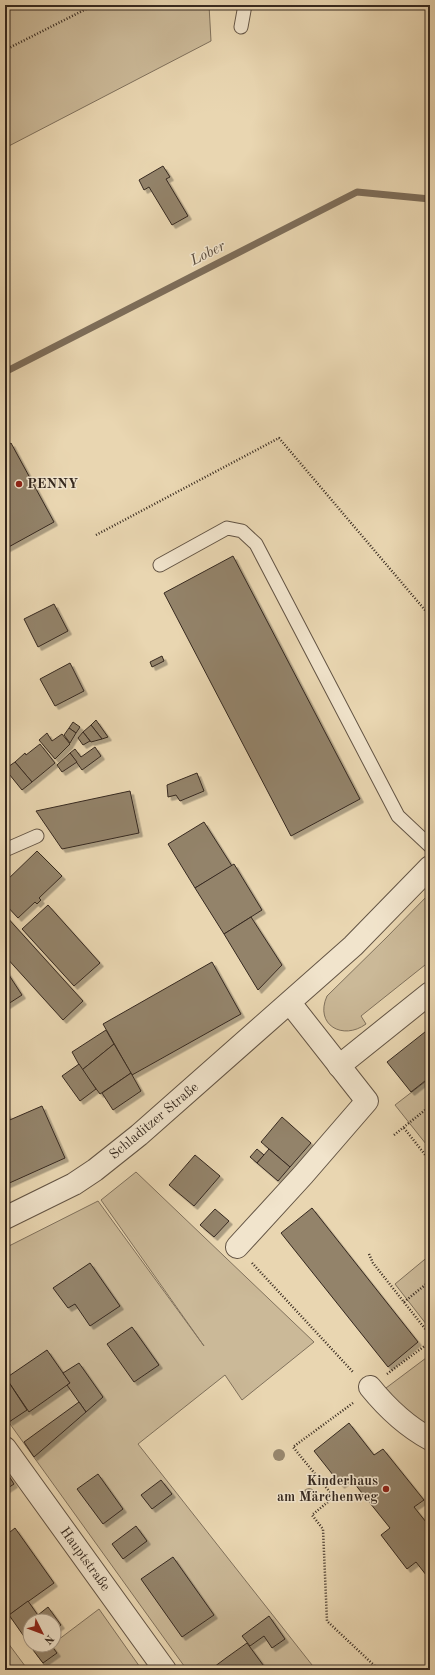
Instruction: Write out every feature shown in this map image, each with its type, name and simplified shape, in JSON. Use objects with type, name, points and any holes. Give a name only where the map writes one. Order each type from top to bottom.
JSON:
[{"type":"street","name":"Schladitzer Straße","points":[[5,1218],[74,1184],[95,1170],[139,1135],[353,946],[430,867]]},
{"type":"street","points":[[339,1066],[430,993]]},
{"type":"street","points":[[237,1247],[303,1175],[367,1101],[290,1003]]},
{"type":"street","points":[[370,1387],[384,1404],[400,1419],[430,1438]]},
{"type":"street","name":"Hauptstraße","points":[[5,1448],[165,1670]]},
{"type":"lane","points":[[241,27],[245,5]]},
{"type":"lane","points":[[160,565],[226,528],[242,531],[256,544],[398,816],[430,846]]},
{"type":"lane","points":[[5,850],[37,836]]},
{"type":"path","points":[[5,50],[94,5]]},
{"type":"path","points":[[421,5],[430,12]]},
{"type":"path","points":[[96,535],[279,438],[430,616]]},
{"type":"path","points":[[394,1135],[430,1106]]},
{"type":"path","points":[[404,1128],[430,1161]]},
{"type":"path","points":[[237,1247],[353,1372],[370,1387]]},
{"type":"path","points":[[369,1254],[373,1263],[430,1335]]},
{"type":"path","points":[[404,1302],[430,1281]]},
{"type":"path","points":[[379,1670],[327,1621],[323,1529],[312,1515],[334,1497],[293,1447],[344,1410],[370,1387],[430,1342]]},
{"type":"shaded area","points":[[5,5],[209,5],[211,41],[5,148]]},
{"type":"shaded area","points":[[430,893],[430,961],[361,1016],[366,1024],[357,1029],[348,1031],[333,1027],[324,1015],[324,1006],[327,996]]},
{"type":"shaded area","points":[[430,1078],[430,1149],[395,1105]]},
{"type":"shaded area","points":[[136,1172],[314,1342],[242,1400],[225,1375],[138,1444],[316,1670],[187,1670],[5,1417],[5,1248],[98,1201],[204,1346],[101,1200]]},
{"type":"shaded area","points":[[430,1255],[430,1329],[395,1284]]},
{"type":"shaded area","points":[[430,1355],[430,1429],[382,1391]]},
{"type":"shaded area","points":[[99,1609],[142,1670],[48,1670],[37,1655],[40,1653],[62,1653],[62,1637]]},
{"type":"shaded area","points":[[5,1639],[28,1670],[5,1670]]},
{"type":"building","points":[[163,166],[170,177],[166,179],[188,216],[172,225],[149,187],[144,190],[139,180]]},
{"type":"building","name":"PENNY","points":[[11,443],[54,522],[5,549],[5,447]]},
{"type":"building","points":[[233,556],[360,799],[291,836],[164,593]]},
{"type":"building","points":[[54,604],[68,631],[38,647],[24,619]]},
{"type":"building","points":[[162,656],[164,661],[152,667],[150,662]]},
{"type":"building","points":[[70,663],[84,691],[55,706],[40,679]]},
{"type":"building","points":[[96,720],[108,737],[102,739],[91,725]]},
{"type":"building","points":[[73,722],[80,727],[76,733],[69,728]]},
{"type":"building","points":[[91,725],[102,739],[91,742],[83,732]]},
{"type":"building","points":[[69,728],[76,733],[70,743],[64,735]]},
{"type":"building","points":[[83,732],[90,741],[83,745],[78,738]]},
{"type":"building","points":[[47,733],[52,741],[62,734],[70,744],[55,759],[39,740]]},
{"type":"building","points":[[40,744],[55,763],[32,782],[15,762],[25,753],[26,755]]},
{"type":"building","points":[[95,747],[101,756],[82,770],[70,753],[75,749],[81,757]]},
{"type":"building","points":[[70,753],[77,762],[62,772],[57,765]]},
{"type":"building","points":[[15,762],[32,782],[22,790],[5,769]]},
{"type":"building","points":[[197,773],[204,791],[180,801],[176,795],[168,797],[167,785]]},
{"type":"building","points":[[130,791],[139,833],[62,849],[36,811]]},
{"type":"building","points":[[204,822],[232,866],[195,888],[168,844]]},
{"type":"building","points":[[37,851],[62,876],[39,898],[41,900],[37,904],[35,902],[18,918],[5,904],[5,882]]},
{"type":"building","points":[[234,864],[262,910],[224,934],[195,888]]},
{"type":"building","points":[[48,905],[100,963],[74,986],[22,929]]},
{"type":"building","points":[[5,915],[83,1001],[63,1020],[5,956]]},
{"type":"building","points":[[251,917],[282,965],[258,990],[224,934]]},
{"type":"building","points":[[212,962],[241,1014],[132,1075],[103,1024]]},
{"type":"building","points":[[5,969],[22,995],[5,1006]]},
{"type":"building","points":[[430,1028],[430,1077],[411,1092],[387,1062]]},
{"type":"building","points":[[106,1030],[114,1044],[82,1070],[72,1052]]},
{"type":"building","points":[[114,1044],[131,1073],[100,1094],[82,1070]]},
{"type":"building","points":[[79,1064],[96,1089],[80,1101],[62,1076]]},
{"type":"building","points":[[131,1073],[141,1091],[113,1110],[102,1093]]},
{"type":"building","points":[[42,1106],[65,1158],[5,1185],[5,1122]]},
{"type":"building","points":[[5,1110],[10,1120],[5,1122]]},
{"type":"building","points":[[282,1117],[311,1143],[290,1167],[261,1142]]},
{"type":"building","points":[[257,1149],[264,1155],[257,1163],[250,1157]]},
{"type":"building","points":[[269,1149],[290,1167],[278,1181],[257,1163]]},
{"type":"building","points":[[195,1155],[220,1176],[194,1206],[169,1185]]},
{"type":"building","points":[[312,1208],[418,1342],[388,1367],[281,1233]]},
{"type":"building","points":[[215,1209],[229,1221],[214,1237],[200,1225]]},
{"type":"building","points":[[90,1263],[120,1306],[90,1326],[75,1304],[68,1308],[53,1288]]},
{"type":"building","points":[[132,1327],[159,1365],[134,1382],[107,1344]]},
{"type":"building","points":[[47,1350],[70,1383],[29,1412],[6,1378]]},
{"type":"building","points":[[79,1363],[103,1397],[86,1412],[67,1385],[70,1383],[63,1373]]},
{"type":"building","points":[[6,1378],[27,1410],[9,1422],[5,1416]]},
{"type":"building","points":[[79,1402],[86,1412],[34,1457],[24,1442]]},
{"type":"building","points":[[349,1423],[374,1455],[383,1449],[424,1500],[414,1507],[430,1527],[430,1580],[416,1562],[407,1569],[381,1535],[390,1528],[350,1478],[341,1485],[314,1451]]},
{"type":"building","points":[[5,1470],[14,1484],[5,1490]]},
{"type":"building","points":[[98,1474],[123,1509],[103,1524],[77,1489]]},
{"type":"building","points":[[161,1480],[172,1494],[152,1509],[141,1495]]},
{"type":"building","points":[[136,1526],[147,1541],[123,1559],[112,1544]]},
{"type":"building","points":[[15,1528],[54,1583],[8,1616],[5,1612],[5,1536]]},
{"type":"building","points":[[173,1557],[214,1615],[182,1637],[141,1579]]},
{"type":"building","points":[[28,1601],[36,1613],[22,1613],[22,1634],[9,1615]]},
{"type":"building","points":[[48,1607],[52,1613],[40,1613]]},
{"type":"building","points":[[269,1616],[285,1639],[272,1648],[264,1636],[250,1646],[242,1636]]},
{"type":"building","points":[[247,1643],[266,1669],[210,1670],[226,1658]]},
{"type":"building","points":[[35,1653],[57,1653],[43,1663]]},
{"type":"waterway","name":"Lober","points":[[5,372],[357,192],[430,199]]},
{"type":"place","name":"PENNY","points":[[19,484]]},
{"type":"place","name":"Kinderhaus am Märchenweg","points":[[386,1489]]}]
